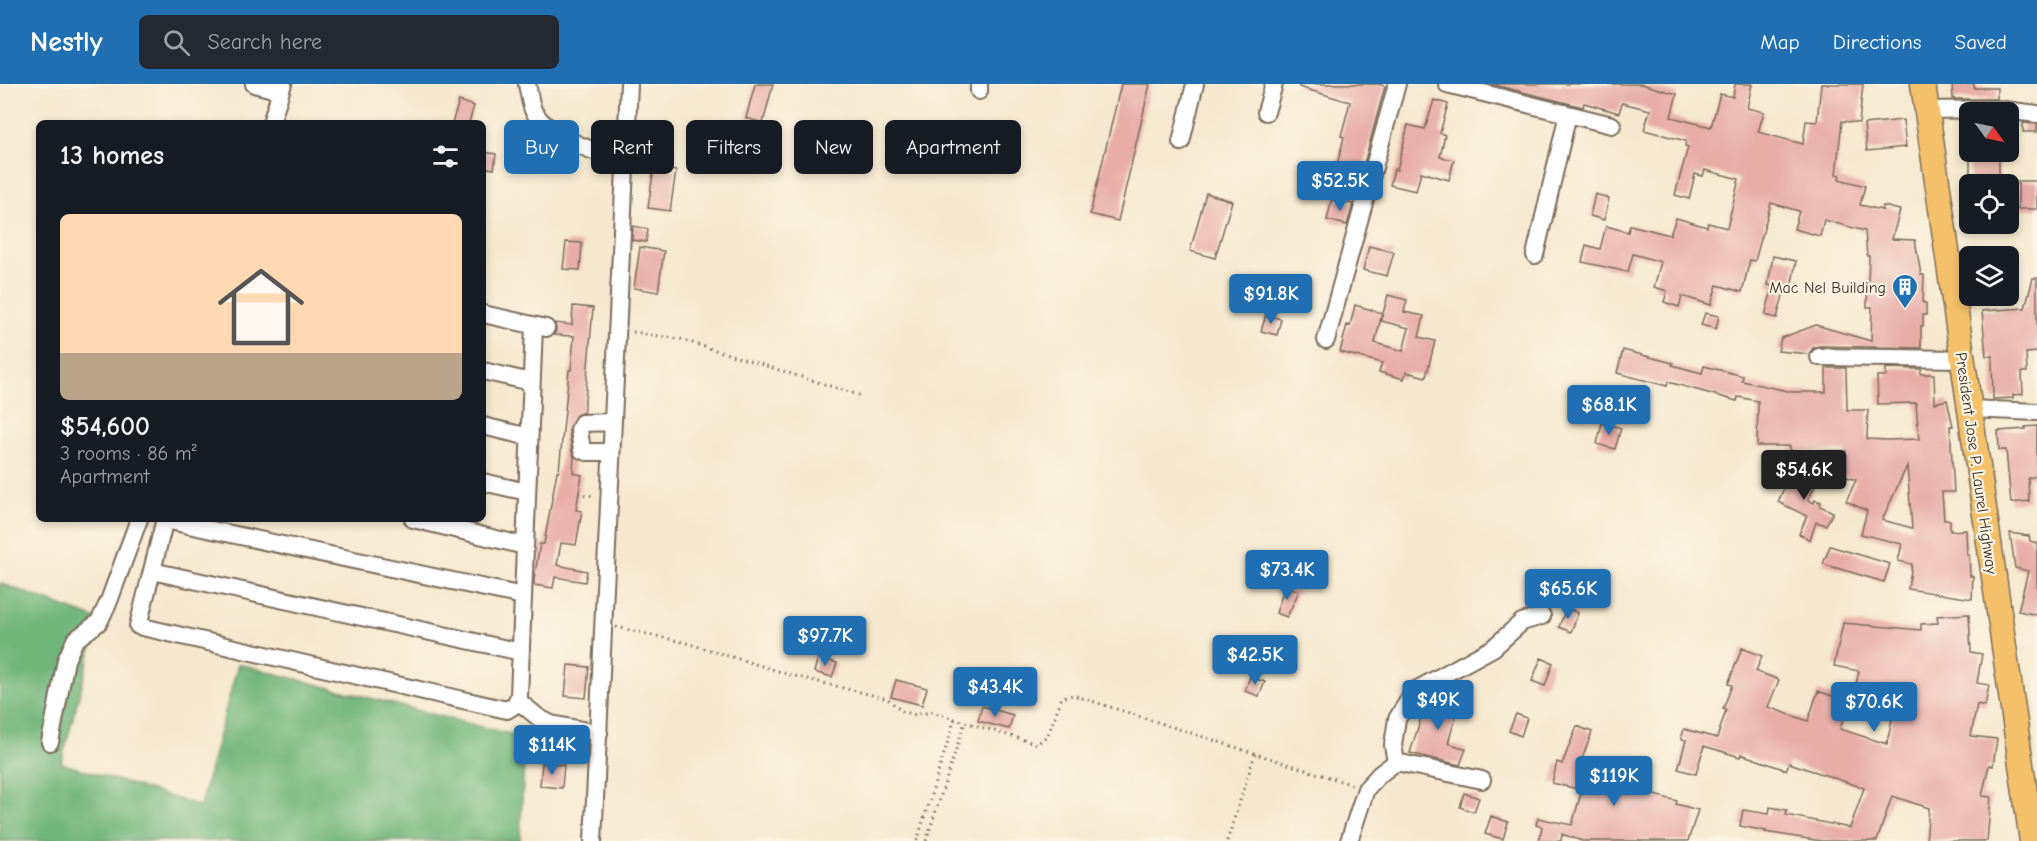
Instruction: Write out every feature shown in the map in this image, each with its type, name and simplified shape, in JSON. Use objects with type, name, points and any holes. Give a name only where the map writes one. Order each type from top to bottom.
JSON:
[{"type":"highway","name":"President Jose P. Laurel Highway","points":[[1923,84],[2032,841]]},
{"type":"street","points":[[254,84],[282,88],[272,120]]},
{"type":"street","points":[[527,84],[533,110],[545,124],[582,148],[591,151]]},
{"type":"street","points":[[627,120],[629,84]]},
{"type":"street","points":[[1181,142],[1195,84]]},
{"type":"street","points":[[1266,112],[1274,84]]},
{"type":"street","points":[[1326,340],[1397,84]]},
{"type":"street","points":[[1447,84],[1612,125]]},
{"type":"street","points":[[1927,110],[1996,109],[2037,114]]},
{"type":"street","points":[[1535,255],[1568,114]]},
{"type":"street","points":[[593,841],[624,174]]},
{"type":"street","points":[[164,522],[138,626],[507,711],[518,700],[531,382],[540,327],[486,315]]},
{"type":"street","points":[[1819,357],[1962,359]]},
{"type":"street","points":[[486,372],[531,382]]},
{"type":"street","points":[[1970,408],[2037,412]]},
{"type":"street","points":[[610,452],[582,450],[579,430],[582,423],[588,421],[612,422]]},
{"type":"street","points":[[486,427],[529,436]]},
{"type":"street","points":[[486,483],[527,492]]},
{"type":"street","points":[[50,742],[66,660],[75,640],[99,622],[138,522]]},
{"type":"street","points":[[179,522],[523,596]]},
{"type":"street","points":[[425,522],[525,546]]},
{"type":"street","points":[[152,571],[521,652]]},
{"type":"street","points":[[1396,762],[1393,745],[1397,720],[1413,691],[1493,648],[1522,622],[1542,616]]},
{"type":"street","points":[[518,700],[539,718],[551,724],[599,733]]},
{"type":"street","points":[[1349,841],[1366,789],[1396,762],[1482,780]]},
{"type":"path","points":[[616,329],[680,339],[862,396]]},
{"type":"path","points":[[603,624],[683,642],[791,675],[888,699],[901,711],[915,716],[932,712],[1037,744],[1048,735],[1062,697],[1073,695],[1366,789]]},
{"type":"path","points":[[917,841],[955,718]]},
{"type":"path","points":[[926,841],[965,722]]},
{"type":"path","points":[[1227,841],[1255,754]]},
{"type":"green space","points":[[0,583],[99,620],[61,763],[200,806],[238,664],[525,738],[520,841],[0,841]]},
{"type":"building","points":[[755,84],[773,84],[764,120],[746,118]]},
{"type":"building","points":[[1121,84],[1150,84],[1118,221],[1090,214]]},
{"type":"building","points":[[1300,84],[1378,84],[1385,86],[1362,171],[1337,165],[1344,137],[1341,136],[1350,102],[1299,87]]},
{"type":"building","points":[[1491,84],[1641,84],[1677,94],[1671,117],[1711,127],[1720,94],[1733,97],[1735,84],[1752,84],[1747,108],[1764,112],[1758,132],[1803,144],[1806,121],[1817,122],[1821,84],[1863,84],[1859,123],[1842,121],[1836,174],[1840,175],[1839,179],[1865,186],[1860,205],[1882,210],[1883,206],[1900,210],[1892,239],[1915,240],[1921,275],[1924,275],[1923,303],[1926,303],[1926,315],[1923,315],[1923,326],[1921,326],[1921,348],[1819,346],[1813,348],[1809,354],[1778,351],[1781,338],[1816,325],[1871,341],[1872,307],[1867,307],[1869,256],[1867,256],[1865,231],[1824,220],[1820,236],[1794,229],[1799,211],[1771,203],[1755,261],[1750,260],[1742,292],[1717,285],[1711,305],[1682,296],[1679,307],[1664,302],[1667,291],[1654,287],[1661,262],[1633,254],[1628,272],[1582,262],[1586,245],[1600,249],[1606,226],[1628,232],[1630,225],[1670,235],[1676,218],[1707,227],[1708,223],[1727,228],[1739,179],[1705,170],[1703,176],[1695,174],[1689,199],[1675,195],[1688,147],[1685,146],[1686,141],[1644,130],[1650,110],[1622,103],[1619,113],[1584,103],[1583,107]]},
{"type":"building","points":[[1952,84],[1974,84],[1974,88],[1997,88],[1997,99],[1953,99]]},
{"type":"building","points":[[1434,100],[1448,104],[1440,133],[1445,135],[1440,157],[1454,160],[1449,180],[1421,172],[1416,191],[1390,185],[1394,169],[1397,170],[1408,125],[1425,129]]},
{"type":"building","points":[[459,101],[474,106],[470,120],[453,120]]},
{"type":"building","points":[[1903,120],[1906,147],[1867,151],[1864,124]]},
{"type":"building","points":[[2023,123],[2037,124],[2037,132],[2023,132]]},
{"type":"building","points":[[486,152],[496,154],[494,169],[486,168]]},
{"type":"building","points":[[1970,162],[1999,162],[1999,174],[1970,174]]},
{"type":"building","points":[[674,171],[676,171],[670,211],[648,208],[653,174],[674,174]]},
{"type":"building","points":[[2019,181],[2037,181],[2037,209],[2019,209]]},
{"type":"building","points":[[1206,193],[1232,201],[1215,258],[1190,251]]},
{"type":"building","points":[[1595,194],[1609,198],[1604,220],[1590,216]]},
{"type":"building","points":[[1332,199],[1353,204],[1347,225],[1327,220]]},
{"type":"building","points":[[633,226],[648,229],[646,242],[632,240]]},
{"type":"building","points":[[566,242],[582,243],[580,270],[563,269]]},
{"type":"building","points":[[1369,246],[1394,252],[1387,276],[1363,270]]},
{"type":"building","points":[[640,247],[664,251],[658,292],[634,288]]},
{"type":"building","points":[[1773,256],[1796,261],[1791,289],[1785,288],[1777,318],[1765,315],[1773,286],[1768,285]]},
{"type":"building","points":[[2033,278],[2037,278],[2037,352],[2026,353],[2027,372],[2022,372],[2023,394],[2013,395],[2013,398],[1993,399],[1992,356],[1986,356],[1982,311],[2025,308]]},
{"type":"building","points":[[1388,295],[1407,300],[1404,312],[1424,316],[1419,337],[1435,341],[1426,377],[1406,372],[1404,379],[1379,372],[1382,363],[1340,352],[1355,305],[1382,313],[1375,343],[1403,351],[1409,328],[1381,321]]},
{"type":"building","points":[[573,306],[593,308],[584,412],[576,415],[569,431],[574,457],[573,473],[582,475],[576,510],[582,511],[576,545],[561,543],[557,565],[587,571],[585,582],[555,577],[553,588],[534,585],[534,580],[540,544],[544,544],[557,471],[559,471],[574,336],[554,335],[555,323],[572,325]]},
{"type":"building","points":[[1705,313],[1719,316],[1716,329],[1701,325]]},
{"type":"building","points":[[1266,315],[1281,319],[1277,335],[1261,331]]},
{"type":"building","points":[[1623,350],[1702,373],[1704,366],[1743,376],[1742,381],[1792,392],[1826,392],[1826,368],[1846,368],[1847,410],[1868,410],[1867,439],[1887,440],[1919,439],[1916,403],[1878,404],[1877,376],[1886,376],[1886,368],[1921,369],[1921,374],[1934,374],[1935,403],[1947,400],[1953,426],[1950,426],[1954,492],[1942,492],[1944,520],[1950,520],[1950,531],[1966,530],[1970,576],[1973,576],[1972,599],[1908,589],[1912,564],[1898,561],[1902,544],[1861,534],[1867,511],[1846,501],[1856,480],[1840,475],[1846,451],[1790,451],[1790,446],[1757,446],[1758,401],[1738,397],[1737,401],[1668,382],[1667,386],[1617,373]],"holes":[[[1907,466],[1912,528],[1882,520]]]},
{"type":"building","points":[[1602,423],[1621,428],[1615,449],[1597,444]]},
{"type":"building","points":[[2037,426],[2037,476],[2028,478],[2029,501],[2011,503],[2006,450],[1999,450],[1998,431]]},
{"type":"building","points":[[1793,468],[1818,480],[1808,500],[1814,503],[1815,500],[1821,502],[1820,506],[1833,512],[1826,525],[1816,522],[1810,540],[1799,534],[1807,516],[1778,502]]},
{"type":"building","points":[[2010,533],[2029,536],[2030,541],[2037,543],[2037,615],[2018,611],[2028,571],[2015,568]]},
{"type":"building","points":[[1830,546],[1890,564],[1884,582],[1823,564]]},
{"type":"building","points":[[1285,586],[1299,591],[1287,617],[1276,613]]},
{"type":"building","points":[[1566,608],[1578,613],[1571,632],[1559,627]]},
{"type":"building","points":[[1969,614],[1971,652],[1982,654],[1977,683],[1989,685],[1985,706],[1977,704],[1971,736],[1997,739],[1993,766],[1989,765],[1982,796],[1991,797],[1987,841],[1926,841],[1929,808],[1892,796],[1877,841],[1821,841],[1765,832],[1740,826],[1743,810],[1769,814],[1770,807],[1787,810],[1786,815],[1850,828],[1864,788],[1789,763],[1786,770],[1741,754],[1740,757],[1704,746],[1696,774],[1678,769],[1686,740],[1681,739],[1684,729],[1717,738],[1726,710],[1723,709],[1732,685],[1728,684],[1742,648],[1762,656],[1756,671],[1779,680],[1768,707],[1808,721],[1818,691],[1849,702],[1840,729],[1887,744],[1892,719],[1875,715],[1878,703],[1853,698],[1859,671],[1834,666],[1843,623],[1921,630],[1921,624],[1938,623],[1937,616]]},
{"type":"building","points":[[818,657],[837,663],[832,677],[814,672]]},
{"type":"building","points":[[1541,658],[1553,663],[1545,686],[1532,681]]},
{"type":"building","points":[[568,665],[589,667],[586,698],[565,696]]},
{"type":"building","points":[[1250,677],[1265,682],[1259,696],[1245,691]]},
{"type":"building","points":[[896,680],[927,688],[922,705],[891,697]]},
{"type":"building","points":[[1428,695],[1460,702],[1448,743],[1466,749],[1460,765],[1410,753]]},
{"type":"building","points":[[982,706],[1013,715],[1009,729],[978,721]]},
{"type":"building","points":[[1516,714],[1527,718],[1521,736],[1509,731]]},
{"type":"building","points":[[1577,726],[1592,732],[1579,767],[1612,781],[1652,792],[1651,794],[1677,801],[1676,804],[1698,810],[1688,841],[1582,841],[1562,834],[1561,841],[1539,841],[1542,827],[1536,825],[1538,818],[1572,825],[1582,790],[1552,783],[1557,762],[1562,764]]},
{"type":"building","points":[[533,743],[545,744],[543,761],[532,760]]},
{"type":"building","points":[[542,763],[564,765],[562,788],[540,786]]},
{"type":"building","points":[[1464,793],[1479,798],[1474,812],[1460,807]]},
{"type":"building","points":[[1491,816],[1508,822],[1503,839],[1485,834]]},
{"type":"place","name":"Mac Nel Building","points":[[1905,310]]}]
